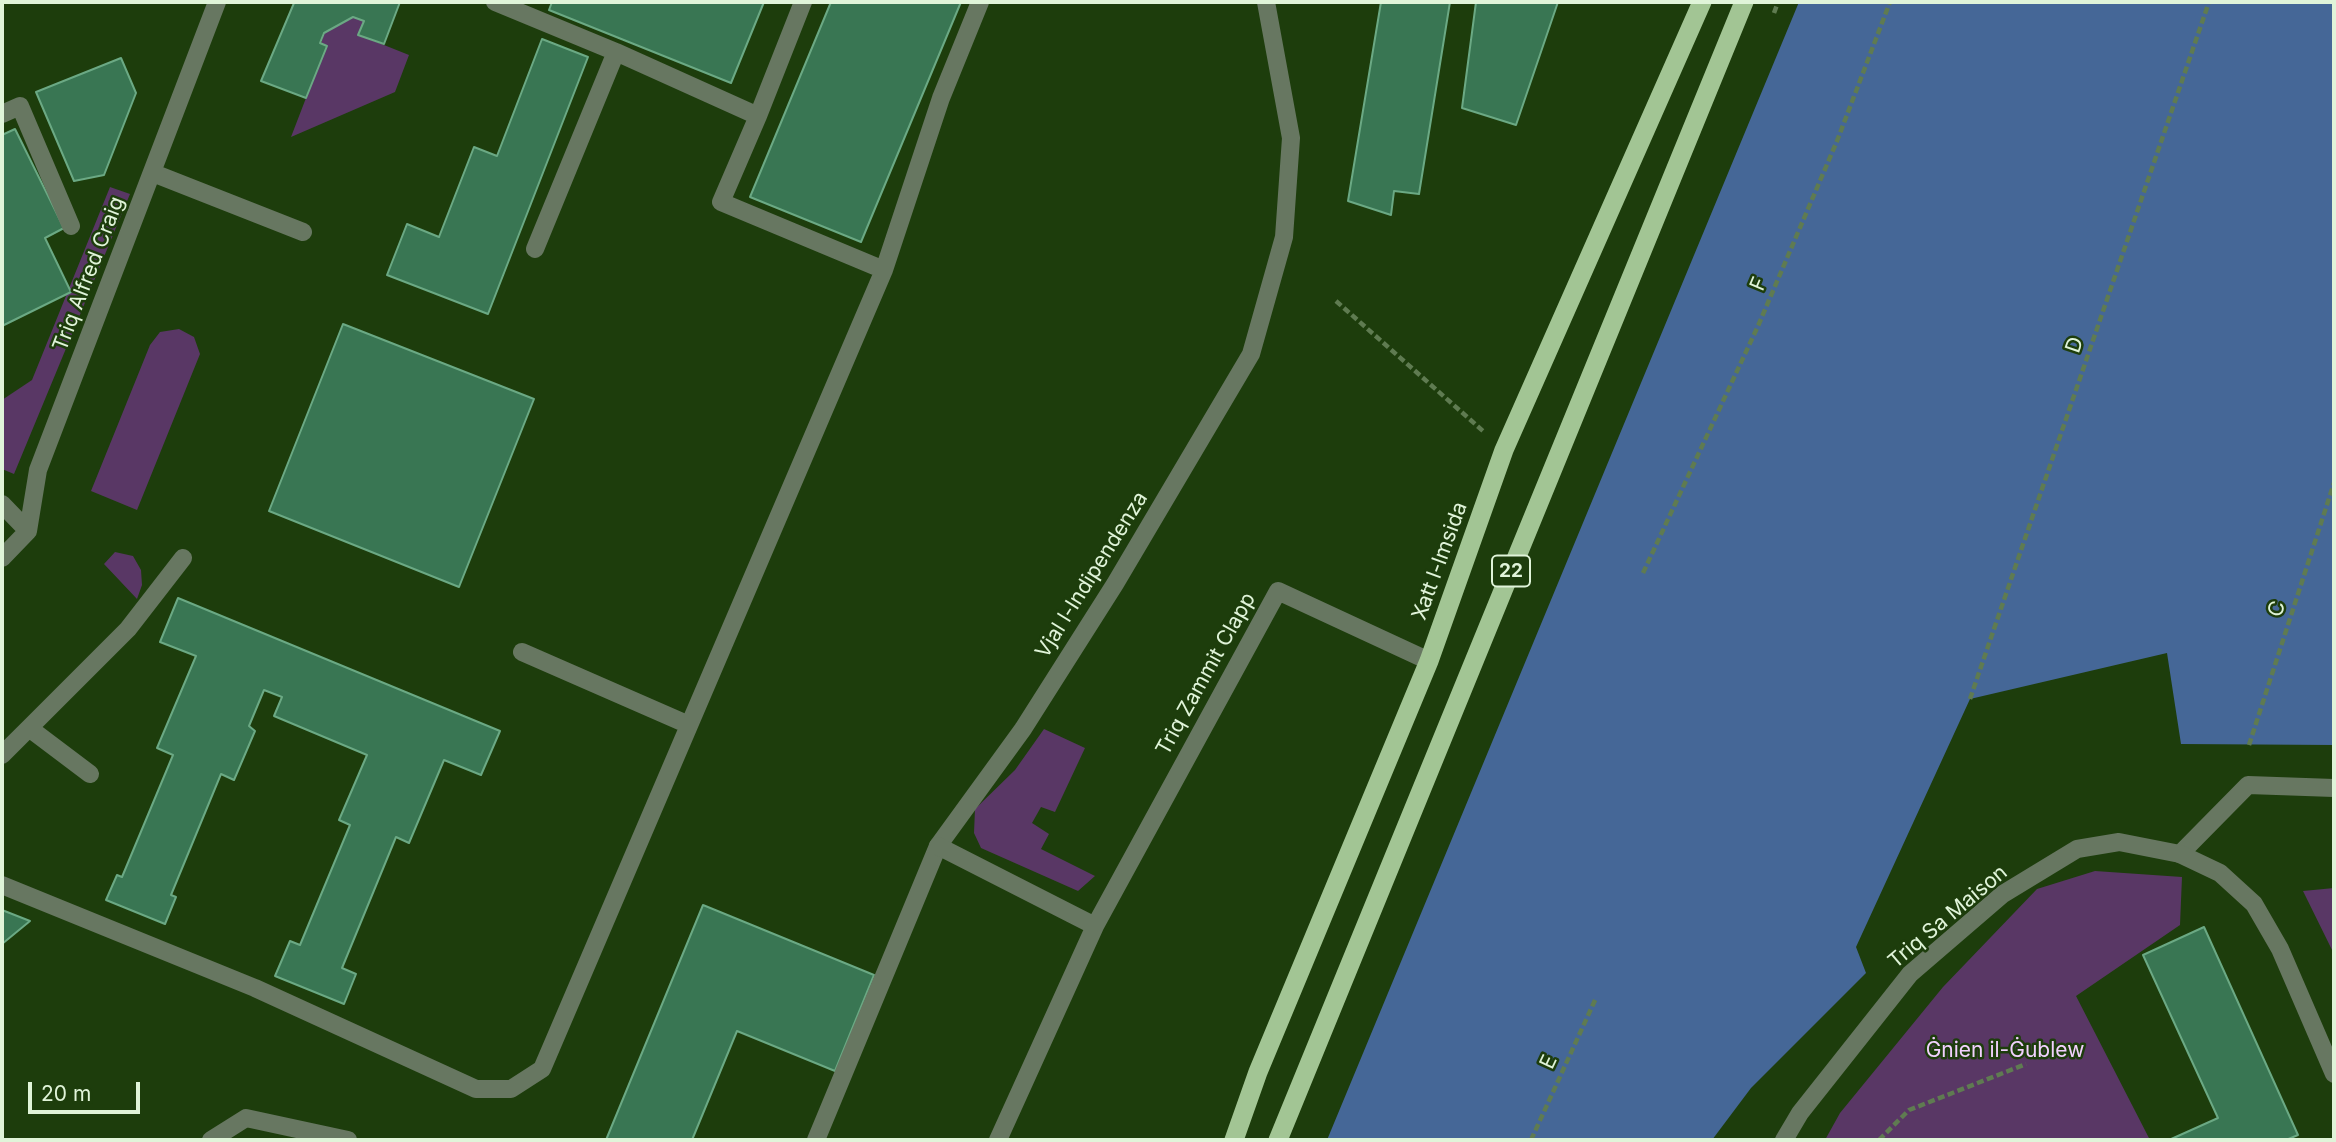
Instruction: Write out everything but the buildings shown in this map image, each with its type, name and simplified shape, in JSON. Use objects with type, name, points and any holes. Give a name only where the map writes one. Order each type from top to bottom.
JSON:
[{"type":"highway","name":"Xatt l-Imsida","points":[[1234,1140],[1258,1072],[1429,661],[1504,450],[1702,2]]},
{"type":"highway","name":"22","points":[[1278,1140],[1744,2]]},
{"type":"street","name":"Triq Alfred Craig","points":[[28,531],[38,470],[217,2]]},
{"type":"street","points":[[495,2],[616,52],[758,116]]},
{"type":"street","points":[[803,2],[758,116],[720,202],[884,270]]},
{"type":"street","points":[[2,885],[255,988],[476,1089],[511,1089],[542,1069],[884,270],[941,99],[980,2]]},
{"type":"street","name":"Vjal l-Indipendenza","points":[[816,1140],[938,846],[1030,718],[1115,584],[1251,354],[1284,237],[1291,138],[1266,2]]},
{"type":"street","points":[[535,249],[616,52]]},
{"type":"street","points":[[2,114],[20,106],[71,226]]},
{"type":"street","points":[[153,173],[303,232]]},
{"type":"street","points":[[2,504],[28,531],[2,558]]},
{"type":"street","points":[[2,755],[128,629],[183,558]]},
{"type":"street","name":"Triq Zammit Clapp","points":[[998,1140],[1096,926],[1278,591],[1429,661]]},
{"type":"street","points":[[522,652],[689,725]]},
{"type":"street","points":[[29,728],[90,774]]},
{"type":"street","points":[[2180,855],[2248,785],[2334,789]]},
{"type":"street","name":"Triq Sa Maison","points":[[1784,1140],[1800,1113],[1910,974],[2003,894],[2077,849],[2119,842],[2180,855],[2220,873],[2254,904],[2280,949],[2334,1074]]},
{"type":"street","points":[[938,846],[1096,926]]},
{"type":"street","points":[[211,1140],[246,1118],[348,1140]]},
{"type":"path","name":"F","points":[[1643,573],[1758,326],[1837,141],[1890,2]]},
{"type":"path","name":"D","points":[[1970,699],[2209,2]]},
{"type":"path","points":[[1336,301],[1504,450]]},
{"type":"path","name":"C","points":[[2249,745],[2334,483]]},
{"type":"path","name":"E","points":[[1531,1140],[1596,998]]},
{"type":"path","points":[[1879,1140],[1909,1110],[2026,1064]]},
{"type":"green space","points":[[353,17],[364,21],[359,35],[409,55],[395,92],[291,137],[306,98],[324,33]]},
{"type":"green space","points":[[110,187],[130,194],[14,474],[2,469],[2,400],[32,380]]},
{"type":"green space","points":[[179,329],[194,337],[200,354],[137,510],[91,491],[150,345],[160,332]]},
{"type":"green space","points":[[115,552],[133,556],[141,570],[142,585],[137,599],[104,564]]},
{"type":"green space","points":[[1044,729],[1085,748],[1055,812],[1041,807],[1032,823],[1049,834],[1041,849],[1095,876],[1078,891],[981,848],[974,833],[975,809],[1015,770]]},
{"type":"green space","name":"Ġnien il-Ġublew","points":[[2095,871],[2182,877],[2180,925],[2076,996],[2150,1140],[1825,1140],[1840,1113],[1943,987],[2037,889]]},
{"type":"green space","points":[[2334,888],[2334,954],[2303,891]]},
{"type":"water","points":[[1799,2],[2334,2],[2334,745],[2181,744],[2167,653],[1970,699],[1856,947],[1866,973],[1751,1088],[1712,1140],[1327,1140]]}]
